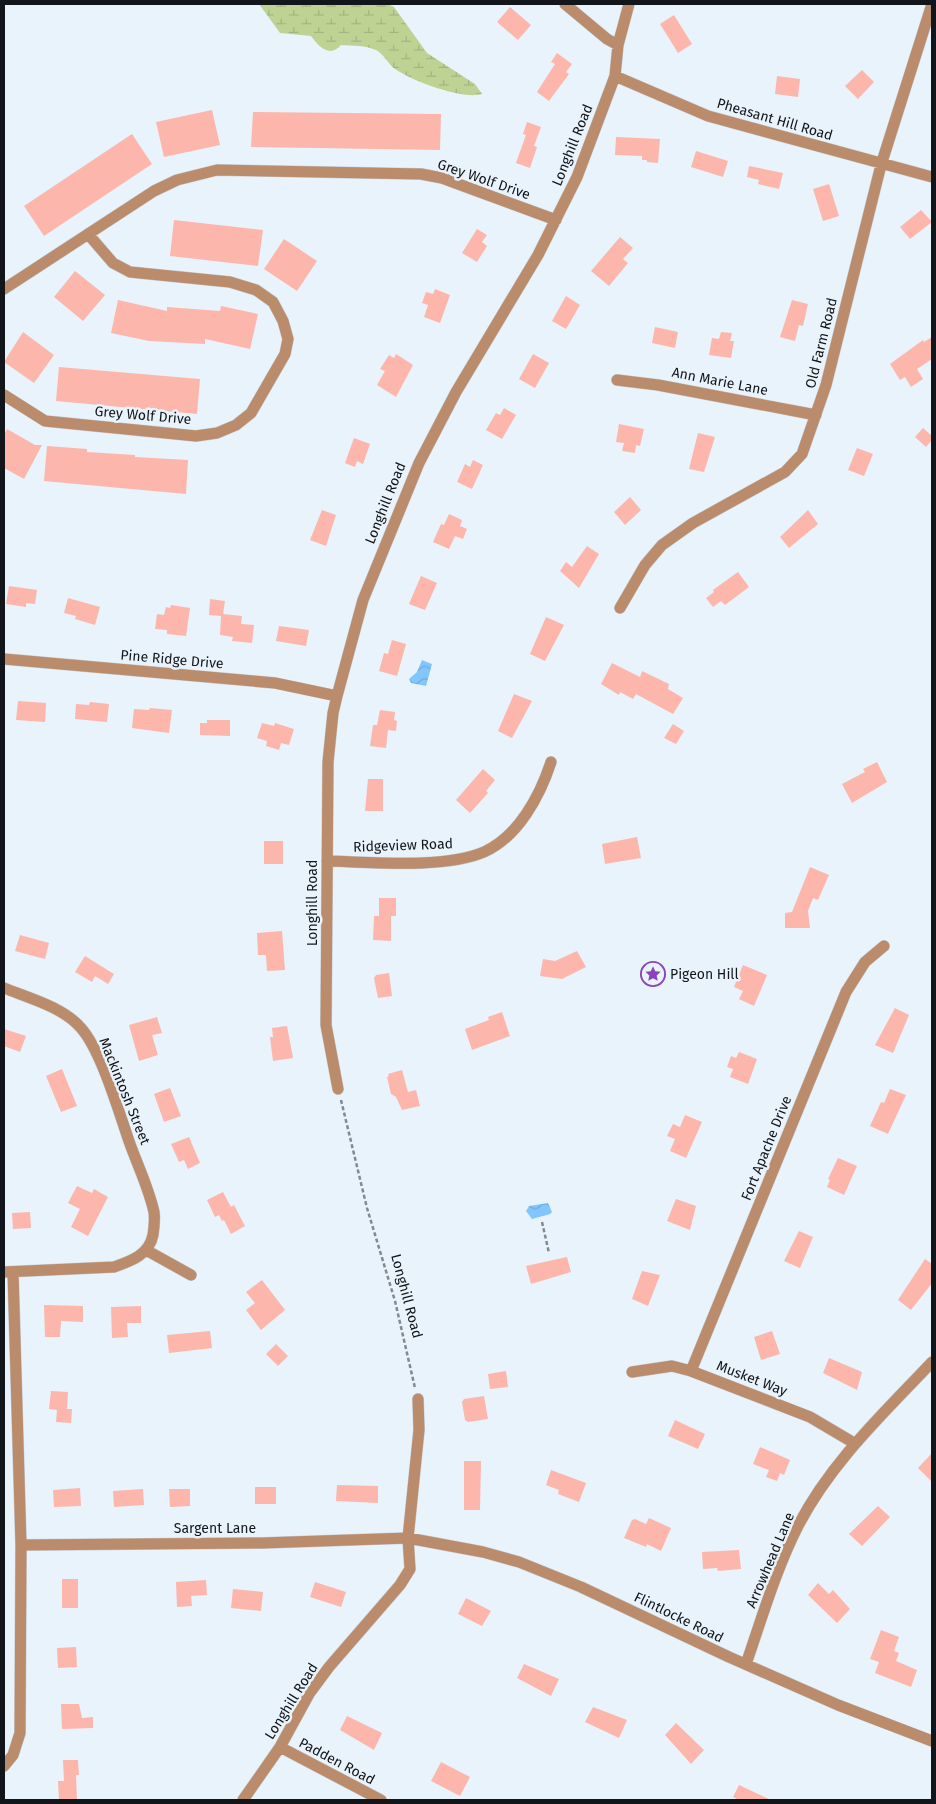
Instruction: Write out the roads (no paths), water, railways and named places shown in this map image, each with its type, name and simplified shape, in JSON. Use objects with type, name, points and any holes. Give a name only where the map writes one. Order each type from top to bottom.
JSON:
[{"type":"street","points":[[565,4],[607,39],[618,45]]},
{"type":"street","name":"Longhill Road","points":[[338,1090],[326,1025],[328,762],[332,713],[363,600],[418,463],[456,392],[538,255],[577,178],[615,76],[618,45],[630,4]]},
{"type":"street","name":"Old Farm Road","points":[[620,608],[645,565],[662,545],[694,524],[785,472],[802,454],[826,385],[881,165],[932,4]]},
{"type":"street","name":"Pheasant Hill Road","points":[[615,76],[660,97],[708,116],[881,165],[932,177]]},
{"type":"street","name":"Grey Wolf Drive","points":[[4,289],[154,191],[177,180],[217,170],[421,174],[442,178],[556,220]]},
{"type":"street","name":"Grey Wolf Drive","points":[[4,395],[45,421],[196,436],[217,433],[236,425],[251,413],[285,354],[288,338],[284,321],[273,302],[256,290],[230,282],[130,272],[113,263],[88,234]]},
{"type":"street","name":"Ann Marie Lane","points":[[617,380],[658,385],[816,415]]},
{"type":"street","name":"Pine Ridge Drive","points":[[4,659],[275,683],[337,696]]},
{"type":"street","name":"Ridgeview Road","points":[[327,861],[433,862],[466,858],[485,852],[503,840],[518,823],[539,790],[551,762]]},
{"type":"street","name":"Fort Apache Drive","points":[[691,1371],[846,992],[865,962],[884,946]]},
{"type":"street","name":"Mackintosh Street","points":[[4,988],[67,1016],[81,1028],[88,1039],[106,1077],[154,1213],[152,1237],[146,1250]]},
{"type":"street","points":[[4,1766],[13,1755],[20,1733],[21,1544],[8,1272],[114,1267],[140,1256],[146,1250],[191,1275]]},
{"type":"street","name":"Arrowhead Lane","points":[[746,1664],[775,1582],[798,1526],[826,1481],[854,1443],[932,1362]]},
{"type":"street","name":"Musket Way","points":[[632,1372],[672,1366],[691,1371],[810,1417],[854,1443]]},
{"type":"street","name":"Longhill Road","points":[[244,1800],[280,1747],[314,1687],[405,1577],[410,1568],[408,1538],[419,1430],[418,1399]]},
{"type":"street","name":"Sargent Lane","points":[[21,1544],[262,1543],[408,1538]]},
{"type":"street","name":"Flintlocke Road","points":[[408,1538],[483,1552],[519,1562],[581,1587],[838,1705],[932,1740]]},
{"type":"street","name":"Padden Road","points":[[280,1747],[380,1800]]},
{"type":"water","points":[[422,660],[432,664],[426,686],[411,683],[409,679],[417,672]]},
{"type":"water","points":[[548,1203],[552,1212],[550,1214],[532,1219],[526,1211],[529,1206]]},
{"type":"place","name":"Pigeon Hill","points":[[653,974]]}]
